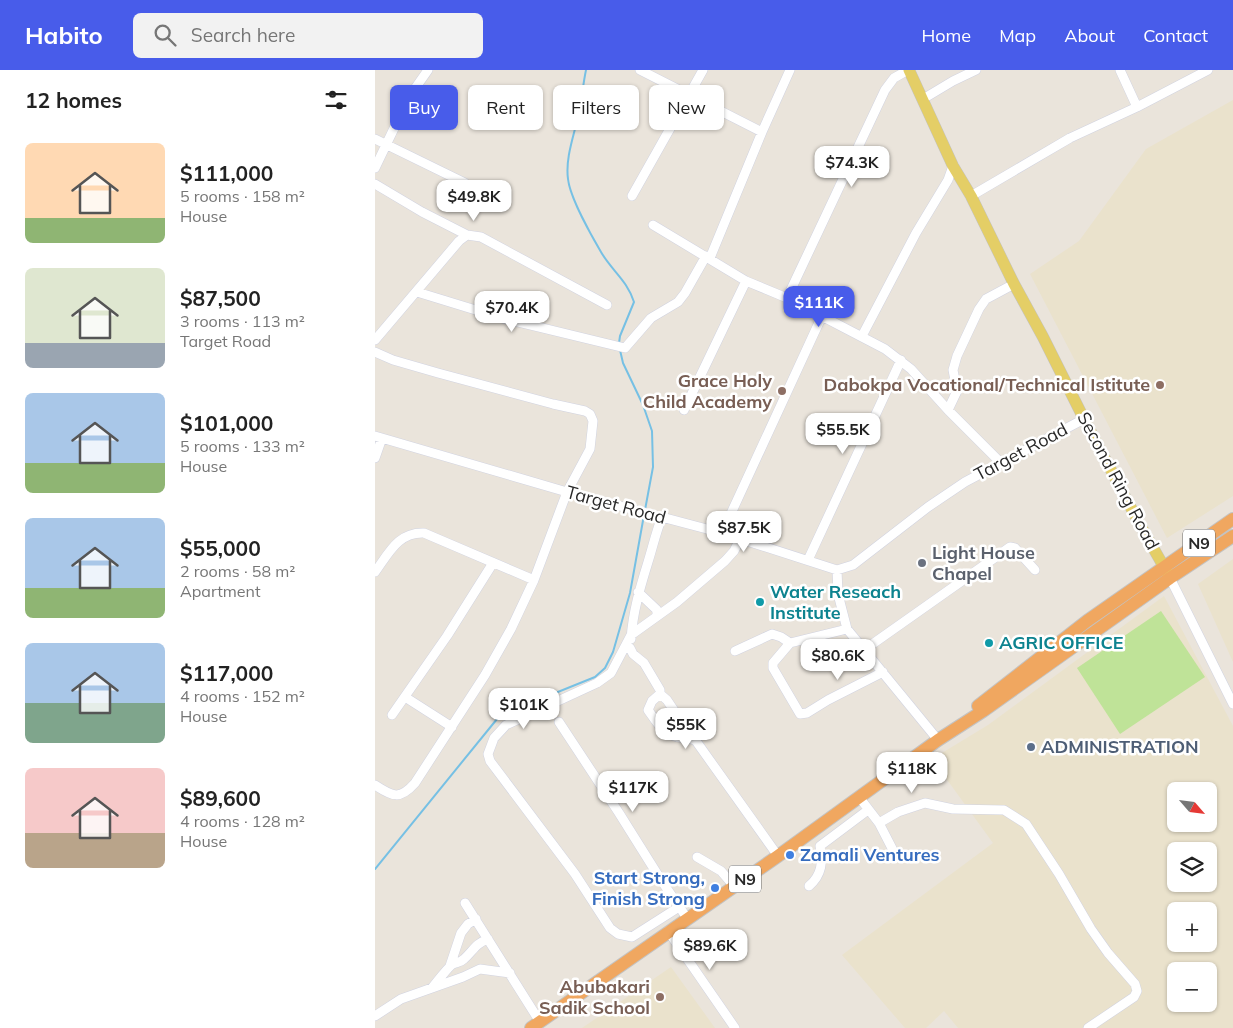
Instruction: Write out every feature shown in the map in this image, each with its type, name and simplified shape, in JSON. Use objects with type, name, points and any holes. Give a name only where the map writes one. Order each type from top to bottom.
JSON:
[{"type":"highway","name":"N9","points":[[1167,572],[1233,519]]},
{"type":"highway","name":"N9","points":[[535,1025],[778,856],[957,727],[979,704],[1137,585],[1167,572],[1233,536]]},
{"type":"main road","name":"Second Ring Road","points":[[908,70],[923,98],[953,166],[971,196],[1084,419],[1167,572]]},
{"type":"street","points":[[375,168],[409,97],[427,70]]},
{"type":"street","points":[[640,70],[669,85]]},
{"type":"street","points":[[695,85],[703,70]]},
{"type":"street","points":[[417,292],[505,319],[625,348],[651,318],[678,302],[708,257],[790,70]]},
{"type":"street","points":[[787,298],[885,90],[894,78],[908,70]]},
{"type":"street","points":[[923,98],[976,70]]},
{"type":"street","points":[[1120,70],[1137,107]]},
{"type":"street","points":[[971,196],[1071,138],[1137,107],[1208,70]]},
{"type":"street","points":[[724,113],[762,132]]},
{"type":"street","points":[[632,196],[669,130]]},
{"type":"street","points":[[375,139],[465,183]]},
{"type":"street","points":[[863,336],[916,233],[948,180],[953,166]]},
{"type":"street","points":[[375,184],[422,212],[467,235],[481,237],[607,305]]},
{"type":"street","points":[[653,225],[746,281],[787,298],[885,349],[901,360],[1000,462]]},
{"type":"street","points":[[375,340],[459,241],[467,235]]},
{"type":"street","points":[[684,410],[746,281]]},
{"type":"street","points":[[948,410],[957,391],[953,370],[957,356],[979,309],[986,299],[1014,284]]},
{"type":"street","points":[[722,533],[822,316]]},
{"type":"street","points":[[375,352],[402,362],[553,404],[585,411],[590,414],[593,421],[590,449],[567,492],[534,580],[507,637],[485,675],[415,783],[407,792],[397,796],[387,793],[375,785]]},
{"type":"street","points":[[808,560],[901,360]]},
{"type":"street","name":"Target Road","points":[[379,437],[567,492],[722,533],[837,570],[853,564],[947,493],[1000,462],[1084,419]]},
{"type":"street","points":[[375,458],[379,437]]},
{"type":"street","points":[[618,658],[627,653],[630,648],[631,623],[638,592],[660,516]]},
{"type":"street","points":[[375,572],[403,537],[414,532],[425,533],[534,580]]},
{"type":"street","points":[[679,907],[632,937],[618,934],[610,928],[575,874],[490,760],[488,754],[494,738],[506,725],[597,683],[611,673],[631,635],[725,561],[734,551],[740,539]]},
{"type":"street","points":[[864,650],[1010,547],[1015,548],[1035,570]]},
{"type":"street","points":[[392,715],[493,563]]},
{"type":"street","points":[[837,570],[838,594],[847,629],[938,740]]},
{"type":"street","name":"Second Ring Road","points":[[1167,572],[1233,704]]},
{"type":"street","points":[[638,592],[657,610],[657,616]]},
{"type":"street","points":[[847,629],[790,643],[773,662],[773,668],[801,714],[807,713],[840,693],[883,672]]},
{"type":"street","points":[[735,651],[772,634],[790,643]]},
{"type":"street","points":[[630,648],[633,654],[644,663],[660,690],[660,694],[667,700],[778,856]]},
{"type":"street","points":[[660,694],[652,701],[648,710],[661,727],[671,735],[693,739]]},
{"type":"street","points":[[405,697],[452,727]]},
{"type":"street","points":[[559,722],[687,918]]},
{"type":"street","points":[[859,797],[879,823],[897,856]]},
{"type":"street","points":[[879,823],[898,812],[925,803],[953,809],[1004,810],[1026,824],[1049,857],[1091,929],[1135,984],[1137,991],[1134,996],[1088,1028]]},
{"type":"street","points":[[809,886],[815,881],[819,873],[822,858],[820,846],[868,810]]},
{"type":"street","points":[[697,857],[721,871],[734,886]]},
{"type":"street","points":[[465,903],[510,973],[535,1025]]},
{"type":"street","points":[[432,988],[450,966],[461,933],[475,919]]},
{"type":"street","points":[[668,931],[731,1026]]},
{"type":"street","points":[[450,966],[462,962],[476,945],[488,939]]},
{"type":"street","points":[[375,1016],[401,999],[480,969],[510,973]]},
{"type":"shaded area","name":"Dabokpa Vocational/Technical Istitute","points":[[1233,100],[1233,496],[1167,538],[1030,274],[1079,241],[1146,149]]},
{"type":"shaded area","points":[[1233,559],[1233,662],[1198,584]]},
{"type":"shaded area","points":[[1164,596],[1233,726],[1233,1028],[958,1028],[944,1011],[926,1028],[905,1028],[842,955],[993,843],[932,759],[988,725]]},
{"type":"shaded area","name":"Abubakari Sadik School","points":[[671,967],[715,1028],[582,1028]]},
{"type":"green space","points":[[1161,611],[1205,677],[1120,734],[1077,668]]},
{"type":"waterway","points":[[586,70],[567,171],[570,187],[577,206],[592,236],[605,259],[631,294],[634,302],[619,343]]},
{"type":"waterway","points":[[620,350],[623,363],[643,405],[652,431],[653,467],[645,510]]},
{"type":"waterway","points":[[375,869],[497,719],[508,712],[595,677],[605,668],[613,652],[630,593],[644,515]]},
{"type":"place","name":"Dabokpa Vocational/Technical Istitute","points":[[1160,385]]},
{"type":"place","name":"Grace Holy Child Academy","points":[[782,391]]},
{"type":"place","name":"Light House Chapel","points":[[922,563]]},
{"type":"place","name":"Water Reseach Institute","points":[[760,602]]},
{"type":"place","name":"AGRIC OFFICE","points":[[989,643]]},
{"type":"place","name":"ADMINISTRATION","points":[[1031,747]]},
{"type":"place","name":"Zamali Ventures","points":[[790,855]]},
{"type":"place","name":"Start Strong, Finish Strong","points":[[715,888]]},
{"type":"place","name":"Abubakari Sadik School","points":[[660,997]]}]
